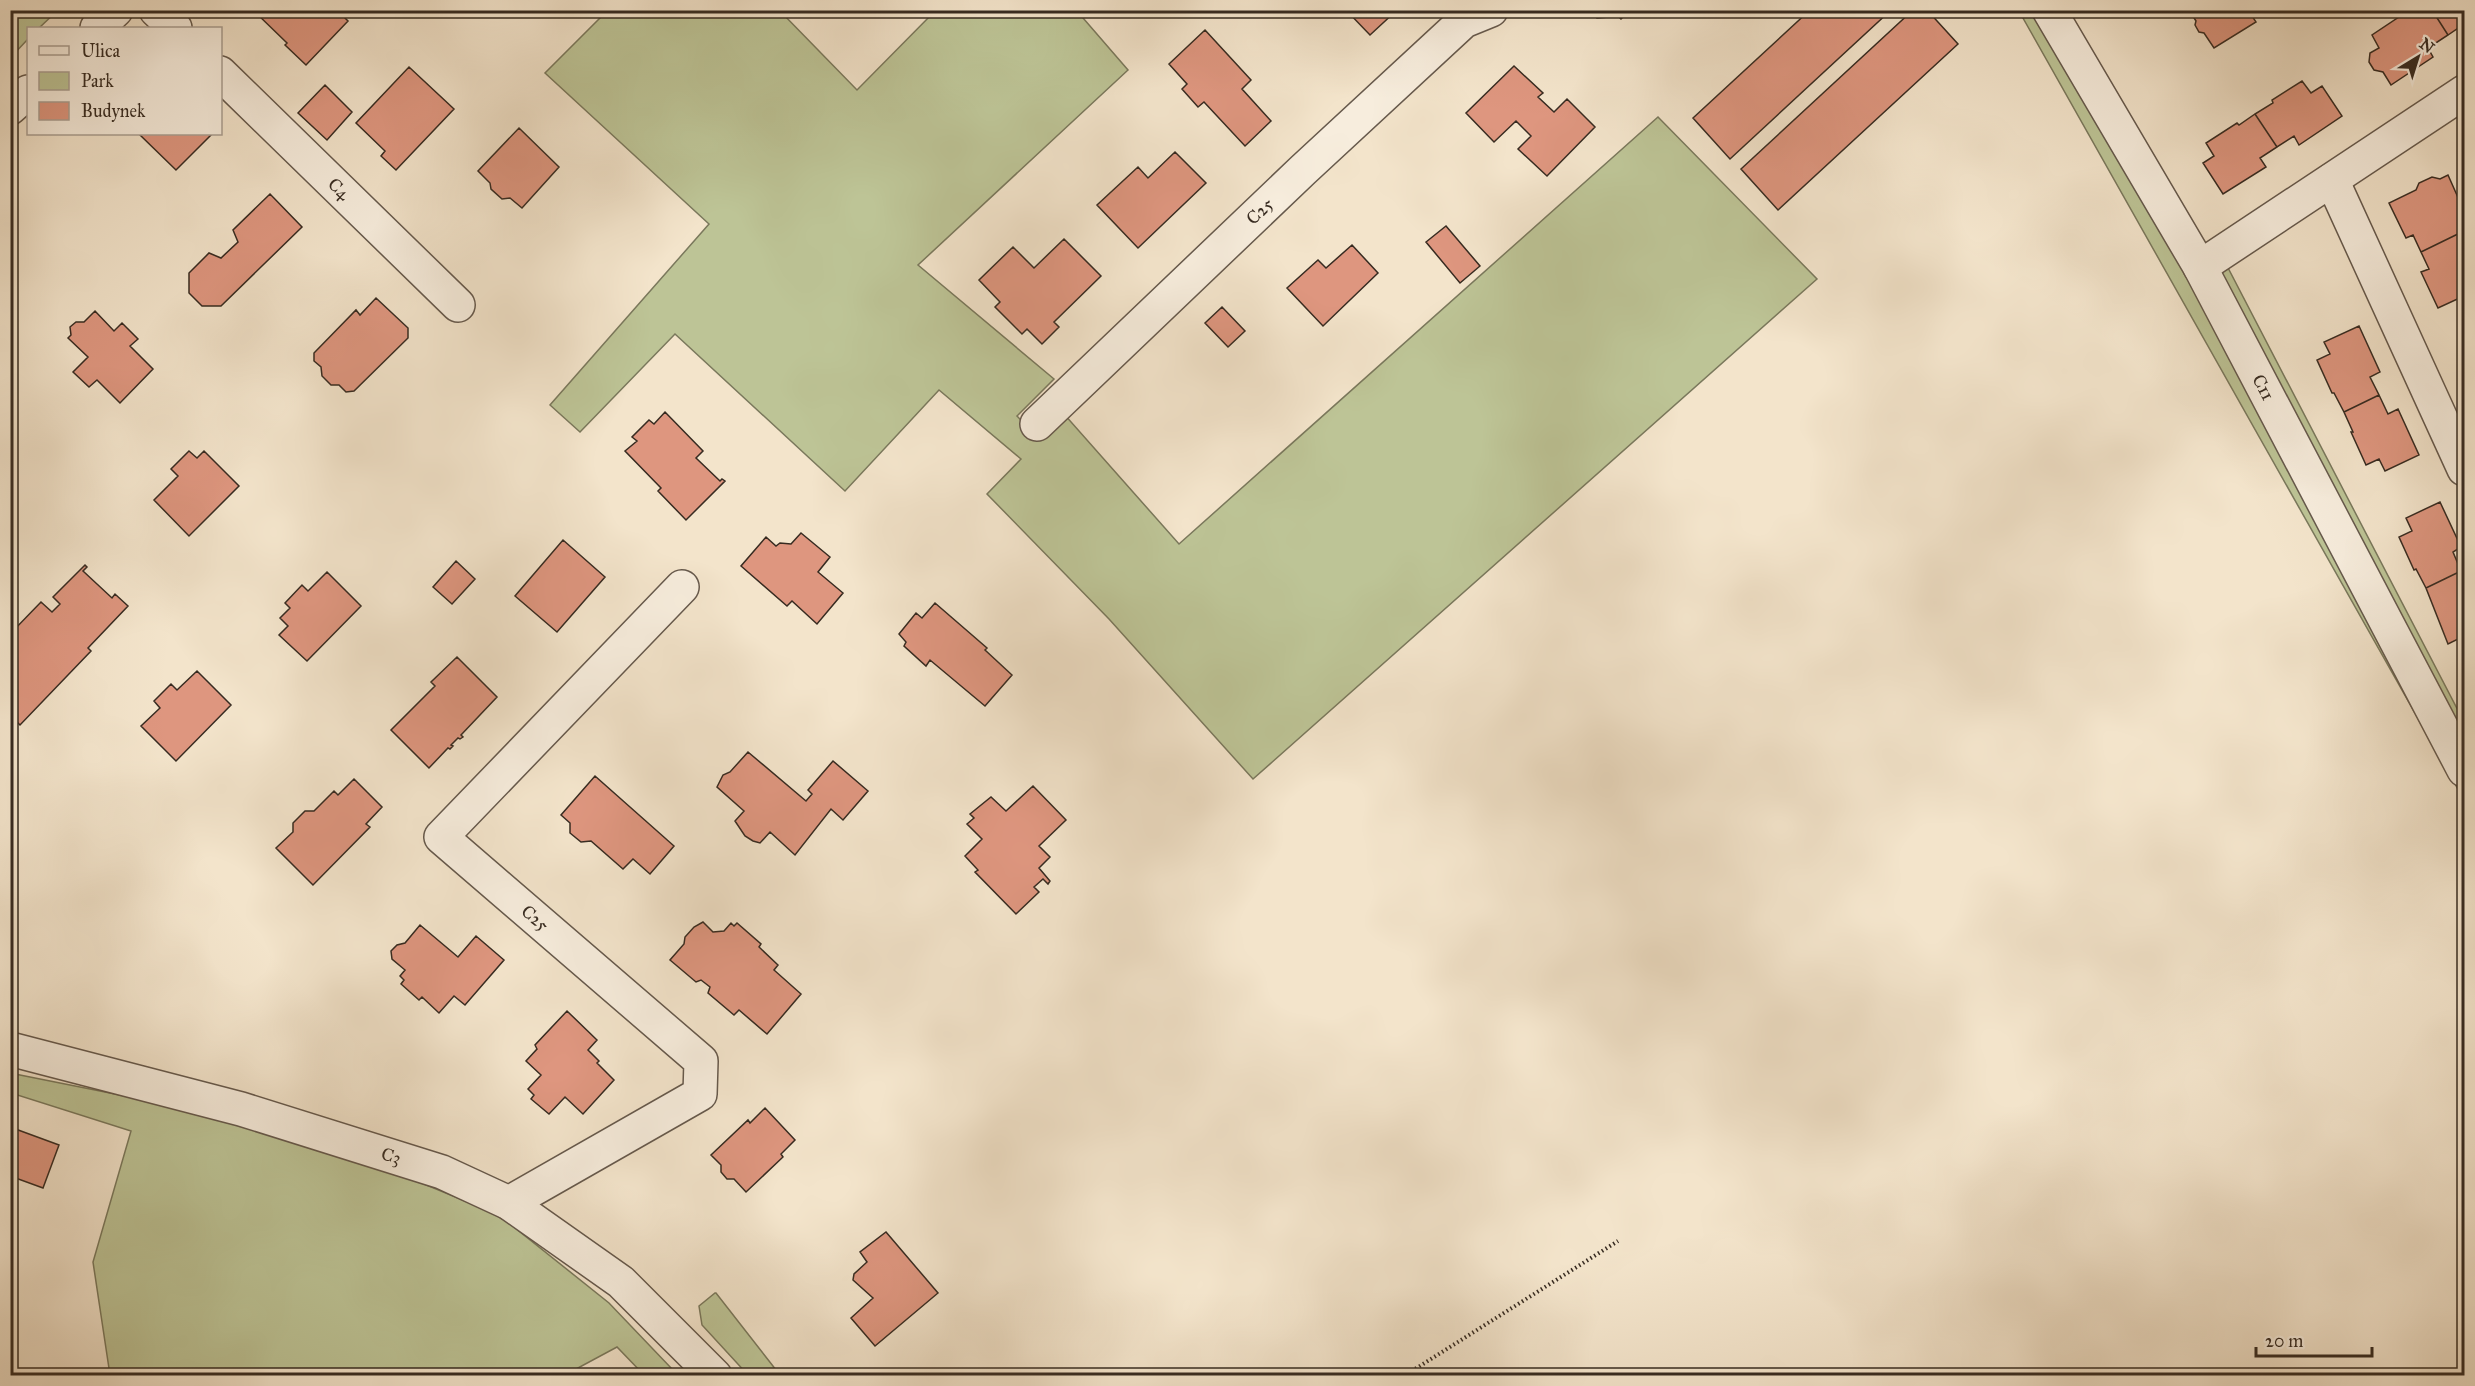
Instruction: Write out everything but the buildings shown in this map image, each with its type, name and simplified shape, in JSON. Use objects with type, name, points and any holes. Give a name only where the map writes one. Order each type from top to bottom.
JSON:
[{"type":"street","points":[[98,27],[116,10]]},
{"type":"street","points":[[156,10],[174,27]]},
{"type":"street","name":"C25","points":[[1036,424],[1303,170],[1464,21],[1491,10]]},
{"type":"street","name":"C11","points":[[2049,10],[2200,267],[2464,770]]},
{"type":"street","name":"C4","points":[[222,75],[458,305]]},
{"type":"street","points":[[2200,267],[2464,92]]},
{"type":"street","points":[[10,108],[27,93]]},
{"type":"street","points":[[2332,180],[2464,469]]},
{"type":"street","name":"C25","points":[[509,1203],[700,1094],[700,1061],[441,837],[682,587]]},
{"type":"street","name":"C3","points":[[10,1049],[241,1109],[366,1147],[442,1172],[509,1203],[621,1282],[715,1376]]},
{"type":"path","points":[[1404,1376],[1618,1241]]},
{"type":"green space","points":[[11,10],[57,10],[40,27],[27,27],[27,40],[11,57]]},
{"type":"green space","points":[[607,11],[780,11],[857,90],[935,11],[1077,11],[1128,70],[918,265],[1054,379],[1017,416],[1037,437],[1064,414],[1179,544],[1658,117],[1817,279],[1253,779],[1109,619],[987,494],[1021,459],[939,390],[845,491],[675,334],[580,432],[550,405],[709,224],[545,73]]},
{"type":"green space","points":[[2019,11],[2034,11],[2194,280],[2226,264],[2464,722],[2464,800]]},
{"type":"green space","points":[[10,1073],[195,1110],[366,1160],[499,1215],[609,1303],[673,1370],[669,1375],[644,1375],[617,1347],[565,1375],[110,1375],[93,1262],[131,1131],[11,1093]]},
{"type":"green space","points":[[715,1293],[780,1375],[748,1375],[702,1325],[699,1306]]}]
